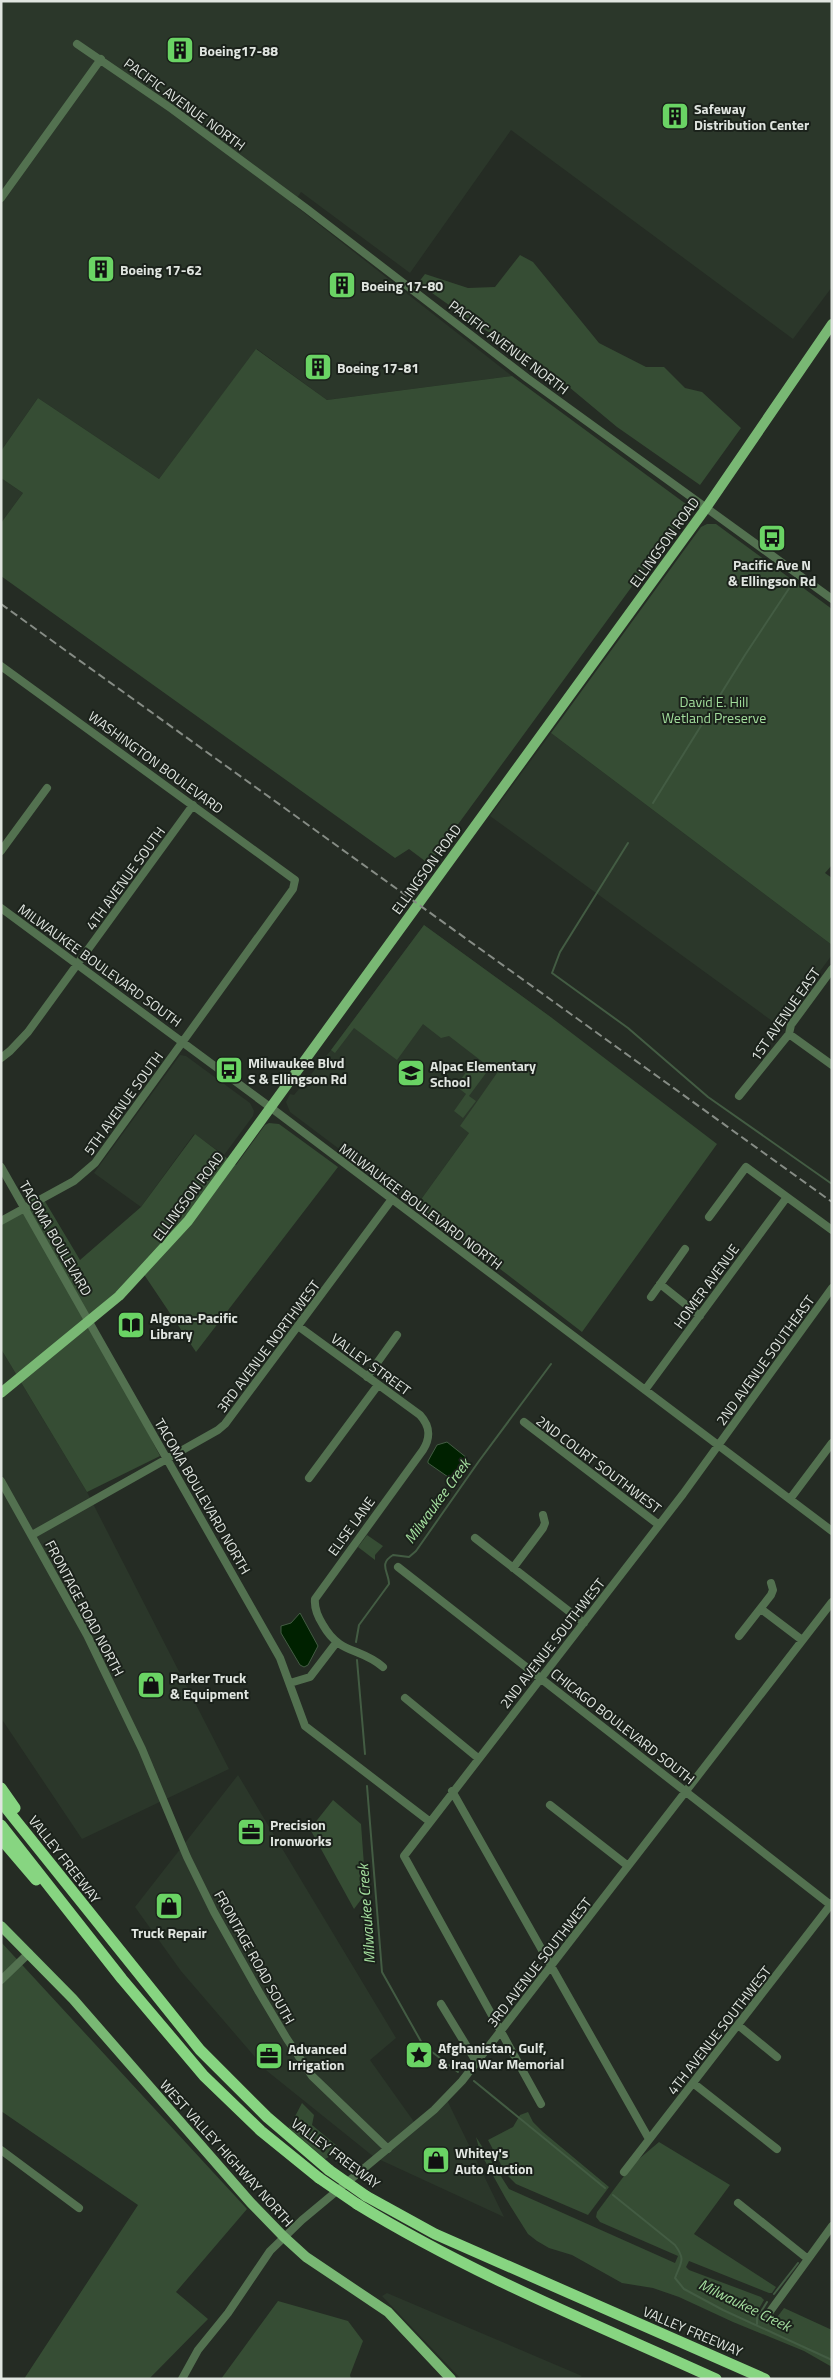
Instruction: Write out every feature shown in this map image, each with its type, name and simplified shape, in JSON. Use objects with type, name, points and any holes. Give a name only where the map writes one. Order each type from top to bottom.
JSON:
[{"type":"highway","points":[[1,1788],[69,1888]]},
{"type":"highway","name":"VALLEY FREEWAY","points":[[1,1802],[200,2050],[260,2112],[329,2170],[366,2196],[400,2216],[460,2245],[765,2379]]},
{"type":"highway","name":"VALLEY FREEWAY","points":[[1,1825],[122,1980],[170,2038],[229,2102],[319,2178],[357,2204],[429,2246],[477,2271],[716,2379]]},
{"type":"highway","points":[[1,1839],[92,1950],[122,1980]]},
{"type":"main road","name":"ELLINGSON ROAD","points":[[1,1393],[90,1322],[143,1272],[188,1221],[706,508],[832,324]]},
{"type":"main road","name":"WEST VALLEY HIGHWAY NORTH","points":[[1,1926],[73,1999],[251,2203],[284,2237],[306,2257],[388,2312],[451,2379]]},
{"type":"street","name":"PACIFIC AVENUE NORTH","points":[[77,44],[101,59],[307,209],[526,378],[832,600]]},
{"type":"street","points":[[1,198],[101,59]]},
{"type":"street","name":"WASHINGTON BOULEVARD","points":[[1,666],[295,880]]},
{"type":"street","points":[[1,851],[47,788]]},
{"type":"street","name":"4TH AVENUE SOUTH","points":[[1,1058],[28,1032],[193,804]]},
{"type":"street","name":"5TH AVENUE SOUTH","points":[[1,1221],[74,1181],[95,1163],[293,889],[295,880]]},
{"type":"street","name":"MILWAUKEE BOULEVARD SOUTH","points":[[1,908],[183,1042]]},
{"type":"street","name":"1ST AVENUE EAST","points":[[739,1096],[789,1034],[791,1025],[832,969]]},
{"type":"street","points":[[789,1034],[832,1065]]},
{"type":"street","name":"MILWAUKEE BOULEVARD NORTH","points":[[183,1042],[645,1390]]},
{"type":"street","name":"TACOMA BOULEVARD","points":[[1,1167],[90,1322]]},
{"type":"street","points":[[709,1216],[746,1167],[832,1230]]},
{"type":"street","name":"HOMER AVENUE","points":[[645,1390],[787,1197]]},
{"type":"street","name":"3RD AVENUE NORTHWEST","points":[[32,1534],[225,1424],[392,1199]]},
{"type":"street","points":[[651,1297],[685,1249]]},
{"type":"street","points":[[660,1284],[700,1316]]},
{"type":"street","name":"2ND AVENUE SOUTHEAST","points":[[719,1446],[832,1288]]},
{"type":"street","name":"TACOMA BOULEVARD NORTH","points":[[90,1322],[275,1650],[290,1683],[305,1726],[429,1822]]},
{"type":"street","name":"VALLEY STREET","points":[[298,1326],[420,1416],[426,1424]]},
{"type":"street","points":[[367,1377],[397,1335]]},
{"type":"street","points":[[309,1478],[378,1385]]},
{"type":"street","points":[[645,1390],[832,1531]]},
{"type":"street","name":"2ND COURT SOUTHWEST","points":[[524,1422],[659,1525]]},
{"type":"street","name":"ELISE LANE","points":[[336,1643],[329,1636],[319,1618],[314,1604],[317,1593],[423,1450],[429,1437],[426,1424]]},
{"type":"street","points":[[790,1499],[832,1443]]},
{"type":"street","name":"2ND AVENUE SOUTHWEST","points":[[501,2031],[404,1856],[452,1791],[584,1623],[719,1446]]},
{"type":"street","name":"FRONTAGE ROAD NORTH","points":[[1,1481],[86,1633],[142,1749]]},
{"type":"street","points":[[513,1568],[543,1528],[545,1523],[543,1515]]},
{"type":"street","points":[[475,1538],[584,1623]]},
{"type":"street","name":"CHICAGO BOULEVARD SOUTH","points":[[398,1567],[831,1905]]},
{"type":"street","points":[[739,1636],[771,1596],[773,1590],[771,1583]]},
{"type":"street","name":"3RD AVENUE SOUTHWEST","points":[[182,2379],[198,2350],[228,2313],[270,2251],[443,2102],[477,2063],[832,1602]]},
{"type":"street","points":[[761,1609],[802,1640]]},
{"type":"street","points":[[290,1683],[310,1677],[336,1643],[370,1658],[383,1667]]},
{"type":"street","points":[[405,1698],[478,1758]]},
{"type":"street","name":"FRONTAGE ROAD SOUTH","points":[[142,1749],[186,1857],[287,2040],[312,2076],[388,2149]]},
{"type":"street","points":[[452,1791],[650,2139]]},
{"type":"street","points":[[550,1805],[628,1866]]},
{"type":"street","name":"4TH AVENUE SOUTHWEST","points":[[624,2172],[831,1905]]},
{"type":"street","points":[[1,1980],[29,1953]]},
{"type":"street","points":[[441,2004],[477,2063]]},
{"type":"street","points":[[738,2026],[778,2057]]},
{"type":"street","points":[[501,2031],[541,2104]]},
{"type":"street","points":[[693,2083],[777,2149]]},
{"type":"street","points":[[1,2150],[79,2208]]},
{"type":"street","points":[[738,2203],[808,2259]]},
{"type":"street","points":[[766,2317],[832,2226]]},
{"type":"shaded area","points":[[1,1],[832,1],[832,287],[793,339],[511,130],[410,273],[301,192],[293,204],[512,376],[327,400],[257,349],[159,479],[38,398],[1,451]]},
{"type":"shaded area","points":[[1,478],[23,493],[1,523]]},
{"type":"shaded area","points":[[551,733],[832,945],[832,955],[779,1026],[490,816]]},
{"type":"shaded area","name":"Alpac Elementary School","points":[[424,925],[552,1018],[417,1205],[402,1194],[399,1194],[290,1112],[286,1102],[290,1094],[294,1095],[331,1050]]},
{"type":"shaded area","points":[[180,1055],[186,1056],[250,1103],[254,1111],[253,1116],[224,1155],[194,1134],[141,1207],[94,1173]]},
{"type":"shaded area","points":[[1,1349],[87,1492],[229,1769],[82,1839],[1,1718]]},
{"type":"shaded area","points":[[447,1442],[467,1458],[451,1479],[428,1463],[437,1445]]},
{"type":"shaded area","points":[[300,1613],[318,1646],[308,1665],[304,1667],[300,1665],[281,1633],[281,1626],[291,1623]]},
{"type":"shaded area","points":[[238,1775],[396,2038],[370,2060],[417,2126],[447,2100],[504,2217],[374,2157],[267,2071],[181,1971],[135,1907]]},
{"type":"shaded area","points":[[387,2293],[582,2376],[578,2379],[461,2379],[382,2296]]},
{"type":"green space","points":[[520,255],[533,262],[599,343],[646,367],[664,367],[685,388],[702,392],[741,428],[700,485],[617,427],[539,362],[480,327],[418,283],[425,274],[468,288],[495,287]]},
{"type":"green space","points":[[256,349],[327,400],[512,376],[690,507],[429,864],[409,849],[395,858],[1,576],[1,523],[23,493],[1,478],[1,451],[38,398],[159,479]]},
{"type":"green space","name":"David E. Hill Wetland Preserve","points":[[707,524],[716,524],[832,609],[832,865],[825,873],[832,878],[832,945],[551,733],[701,527]]},
{"type":"green space","points":[[424,925],[552,1018],[717,1144],[582,1332],[417,1205],[469,1133],[460,1126],[497,1073],[449,1036],[441,1038],[423,1024],[397,1060],[354,1028],[335,1053],[331,1050]]},
{"type":"green space","points":[[472,1064],[486,1073],[469,1096],[476,1101],[463,1118],[454,1111],[466,1094],[456,1086]]},
{"type":"green space","points":[[269,1123],[279,1124],[338,1167],[196,1352],[143,1273],[90,1322],[160,1456],[87,1492],[1,1349],[1,1221],[43,1198],[80,1260],[141,1207],[195,1134],[236,1165],[265,1125]]},
{"type":"green space","points":[[367,1535],[383,1546],[375,1555],[375,1560],[358,1547]]},
{"type":"green space","points":[[333,1800],[361,1824],[366,1893],[354,1909],[310,1829]]},
{"type":"green space","points":[[1,1942],[247,2209],[176,2292],[208,2319],[149,2379],[24,2379],[138,2205],[1,2111]]},
{"type":"green space","points":[[302,2103],[314,2115],[312,2125],[342,2150],[325,2159],[289,2128]]},
{"type":"green space","points":[[528,2112],[533,2122],[543,2132],[609,2187],[588,2215],[516,2184],[506,2174],[488,2140],[513,2127],[520,2115]]},
{"type":"green space","points":[[476,2137],[509,2189],[675,2263],[678,2256],[600,2222],[596,2217],[597,2212],[633,2164],[659,2142],[730,2185],[694,2234],[776,2287],[772,2293],[769,2293],[689,2261],[686,2267],[689,2270],[761,2297],[764,2300],[757,2312],[759,2317],[769,2322],[775,2320],[784,2308],[832,2330],[832,2367],[804,2351],[733,2322],[679,2297],[653,2288],[622,2283],[572,2255],[549,2248],[537,2241],[528,2234],[506,2199],[480,2152]]},
{"type":"green space","points":[[278,2301],[348,2321],[363,2341],[350,2375],[351,2379],[221,2379]]},
{"type":"waterway","points":[[653,803],[745,655],[790,587]]},
{"type":"waterway","points":[[628,843],[560,952],[552,973],[628,1028],[708,1097],[832,1184]]},
{"type":"waterway","name":"Milwaukee Creek","points":[[356,1642],[359,1625],[389,1584],[385,1568],[386,1562],[393,1555],[409,1557],[416,1551],[479,1461],[551,1364]]},
{"type":"waterway","name":"Milwaukee Creek","points":[[357,1660],[365,1754]]},
{"type":"waterway","name":"Milwaukee Creek","points":[[367,1786],[382,1972],[423,2045],[458,2072]]},
{"type":"waterway","name":"Milwaukee Creek","points":[[474,2081],[605,2188]]},
{"type":"waterway","name":"Milwaukee Creek","points":[[613,2195],[675,2245],[681,2258],[681,2264],[675,2278],[684,2289],[723,2310],[832,2360]]},
{"type":"waterway","points":[[774,2294],[798,2263]]},
{"type":"waterway","points":[[757,2324],[757,2318],[767,2302]]},
{"type":"railway","points":[[1,604],[832,1202]]},
{"type":"place","name":"Boeing17-88","points":[[180,50]]},
{"type":"place","name":"Safeway Distribution Center","points":[[675,116]]},
{"type":"place","name":"Boeing 17-62","points":[[101,269]]},
{"type":"place","name":"Boeing 17-80","points":[[342,285]]},
{"type":"place","name":"Boeing 17-81","points":[[318,367]]},
{"type":"place","name":"Pacific Ave N & Ellingson Rd","points":[[772,538]]},
{"type":"place","name":"Milwaukee Blvd S & Ellingson Rd","points":[[229,1070]]},
{"type":"place","name":"Alpac Elementary School","points":[[411,1073]]},
{"type":"place","name":"Algona-Pacific Library","points":[[131,1325]]},
{"type":"place","name":"Parker Truck & Equipment","points":[[151,1685]]},
{"type":"place","name":"Precision Ironworks","points":[[251,1832]]},
{"type":"place","name":"Truck Repair","points":[[169,1906]]},
{"type":"place","name":"Afghanistan, Gulf, & Iraq War Memorial","points":[[419,2055]]},
{"type":"place","name":"Advanced Irrigation","points":[[269,2056]]},
{"type":"place","name":"Whitey's Auto Auction","points":[[436,2160]]}]
